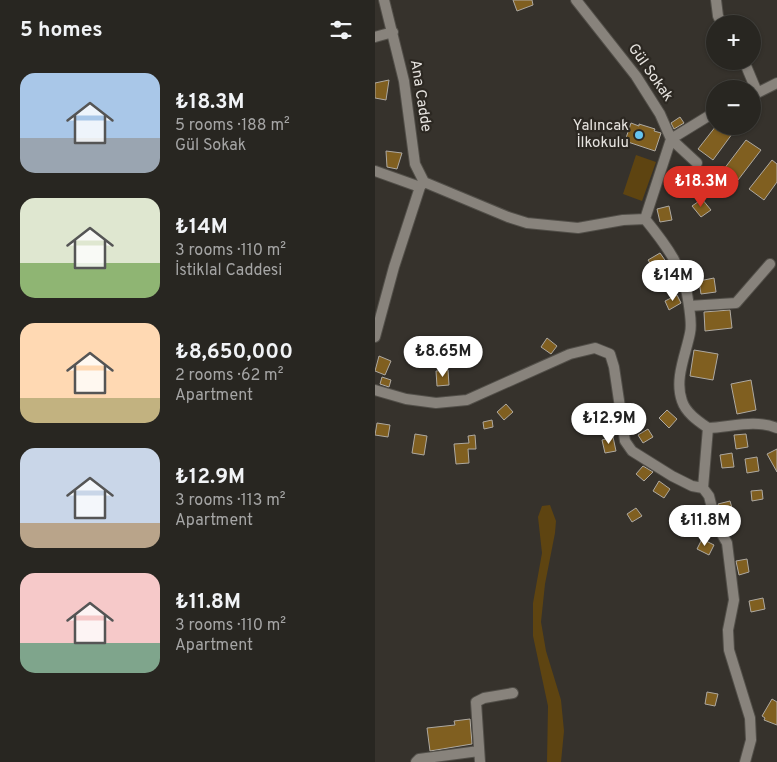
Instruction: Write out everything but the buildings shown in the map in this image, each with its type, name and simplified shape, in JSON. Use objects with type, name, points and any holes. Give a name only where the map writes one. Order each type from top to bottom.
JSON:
[{"type":"street","name":"Ana Cadde","points":[[384,0],[404,81],[415,164],[422,184]]},
{"type":"street","name":"Gül Sokak","points":[[576,0],[636,76],[660,114],[671,139],[697,163]]},
{"type":"street","points":[[716,0],[718,15]]},
{"type":"street","points":[[375,36],[393,32]]},
{"type":"street","points":[[761,91],[777,83]]},
{"type":"street","points":[[645,218],[671,139],[706,118]]},
{"type":"street","points":[[375,171],[437,187],[527,223],[578,228],[645,218]]},
{"type":"street","points":[[375,337],[394,267],[422,184]]},
{"type":"street","points":[[645,218],[662,239],[680,268],[686,287],[691,332],[684,353],[680,380],[681,400],[690,414],[708,428],[750,423],[768,424],[777,428]]},
{"type":"street","points":[[689,306],[736,303],[770,264]]},
{"type":"street","points":[[375,390],[406,399],[436,403],[467,400],[570,354],[595,348],[610,354],[625,441],[632,451],[672,476],[692,486],[703,488]]},
{"type":"street","points":[[708,428],[703,488],[709,496],[716,524],[727,543],[734,600],[727,630],[729,650],[750,718],[751,740],[745,762]]},
{"type":"street","points":[[480,762],[476,702],[484,698],[513,693]]},
{"type":"street","points":[[416,762],[419,759],[479,751]]},
{"type":"shaded area","points":[[636,155],[656,162],[642,201],[623,194]]},
{"type":"shaded area","points":[[550,505],[556,521],[545,584],[541,622],[546,651],[561,700],[564,731],[561,762],[547,762],[548,706],[533,636],[533,603],[542,553],[538,517],[542,506]]},
{"type":"place","name":"Yalıncak İlkokulu","points":[[639,135]]}]
